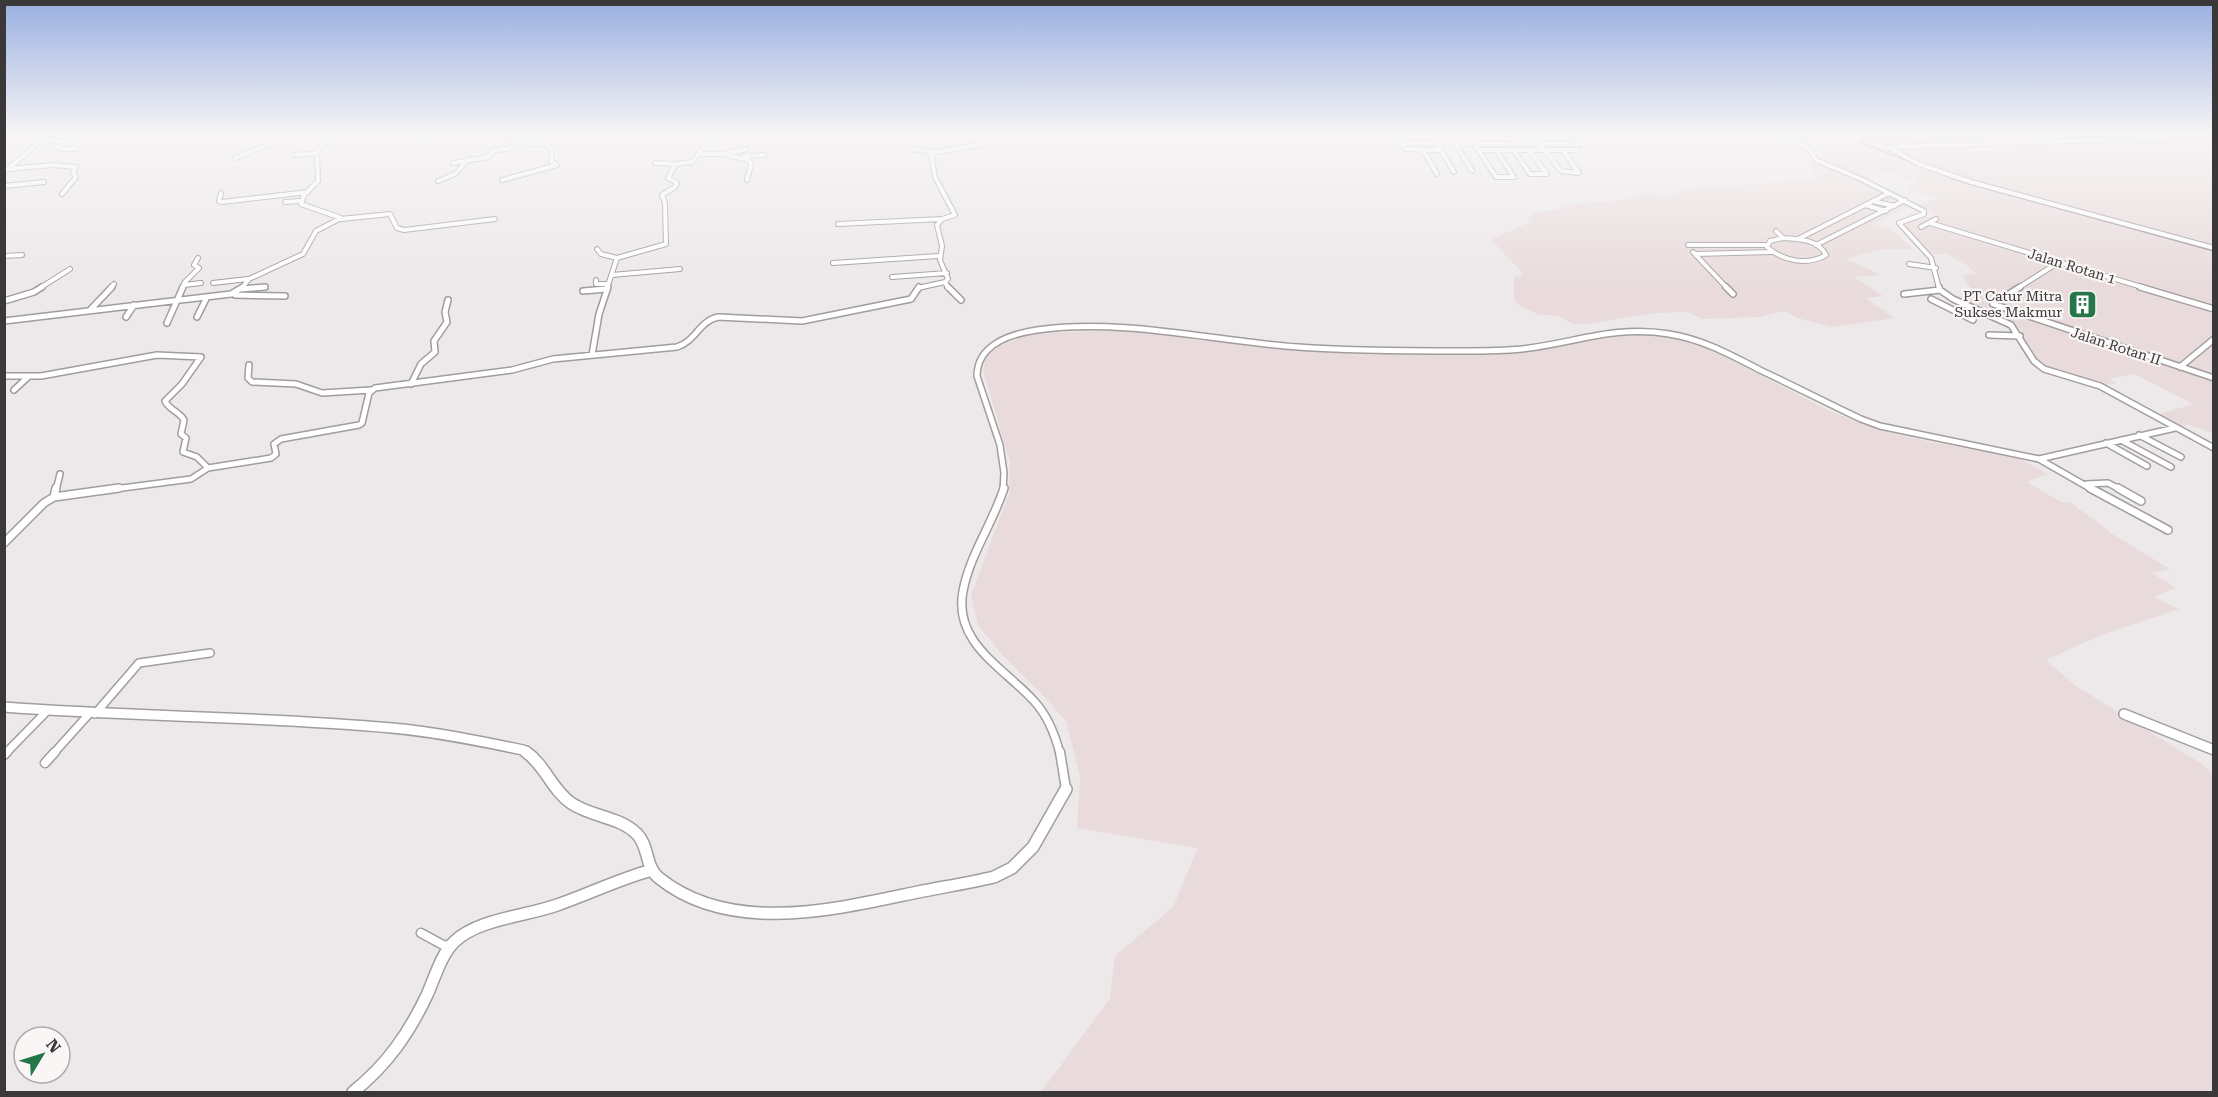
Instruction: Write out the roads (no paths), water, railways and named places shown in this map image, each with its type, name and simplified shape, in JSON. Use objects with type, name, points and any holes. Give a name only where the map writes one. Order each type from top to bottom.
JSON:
[{"type":"street","points":[[4,186],[22,184]]},
{"type":"street","points":[[62,194],[70,184]]},
{"type":"street","points":[[285,202],[300,201],[315,184]]},
{"type":"street","points":[[597,249],[601,254],[617,258],[666,244],[665,203],[662,195],[676,184]]},
{"type":"street","points":[[838,224],[942,219],[954,215],[940,184]]},
{"type":"street","points":[[1868,184],[1905,200],[1926,213],[1899,224],[1914,242],[1930,255],[1936,268],[1940,290]]},
{"type":"street","points":[[1982,184],[2214,248]]},
{"type":"street","points":[[221,194],[219,202],[308,192]]},
{"type":"street","points":[[1798,239],[1888,193]]},
{"type":"street","points":[[1816,244],[1905,200]]},
{"type":"street","points":[[300,201],[303,206],[336,214],[341,219]]},
{"type":"street","points":[[1873,201],[1894,206]]},
{"type":"street","points":[[1865,205],[1886,211]]},
{"type":"street","points":[[213,283],[249,279],[303,254],[317,230],[341,219],[390,214],[394,225],[404,230],[495,219]]},
{"type":"street","points":[[942,219],[937,225],[942,246],[938,256],[947,273],[948,279],[945,282]]},
{"type":"street","points":[[1921,227],[1936,219]]},
{"type":"street","name":"Jalan Rotan 1","points":[[1930,223],[2214,309]]},
{"type":"street","points":[[1776,231],[1783,238]]},
{"type":"street","points":[[1695,254],[1773,252],[1800,260],[1824,258],[1826,252],[1816,244],[1783,238],[1772,240],[1766,245],[1687,246],[1733,294]]},
{"type":"street","points":[[1766,245],[1773,252]]},
{"type":"street","points":[[4,256],[22,255]]},
{"type":"street","points":[[833,263],[938,256]]},
{"type":"street","points":[[167,322],[184,285],[199,268],[194,265],[198,258]]},
{"type":"street","points":[[592,355],[596,328],[617,258]]},
{"type":"street","name":"Jalan Rotan II","points":[[2059,262],[1993,304],[2214,378]]},
{"type":"street","points":[[1909,264],[1936,268]]},
{"type":"street","points":[[4,301],[34,292],[70,269]]},
{"type":"street","points":[[612,275],[680,269]]},
{"type":"street","points":[[892,277],[947,273]]},
{"type":"street","points":[[241,290],[249,279]]},
{"type":"street","points":[[596,280],[596,284],[607,286]]},
{"type":"street","points":[[945,282],[951,292],[961,300]]},
{"type":"street","points":[[249,365],[247,374],[252,382],[296,384],[319,392],[342,393],[522,368],[554,359],[682,346],[714,318],[757,317],[795,321],[813,320],[908,300],[913,297],[915,289],[919,286],[945,282]]},
{"type":"street","points":[[184,285],[201,283]]},
{"type":"street","points":[[91,310],[114,284]]},
{"type":"street","points":[[583,291],[607,286]]},
{"type":"street","points":[[231,294],[241,290],[265,287]]},
{"type":"street","points":[[1904,294],[1940,290],[1959,302],[2007,322],[2020,336],[2034,361],[2044,369],[2100,386],[2214,448]]},
{"type":"street","points":[[4,321],[231,294],[285,296]]},
{"type":"street","points":[[197,317],[207,297]]},
{"type":"street","points":[[1931,299],[1973,320]]},
{"type":"street","points":[[411,384],[421,364],[435,352],[434,341],[447,322],[445,312],[448,300]]},
{"type":"street","points":[[1944,306],[1959,302]]},
{"type":"street","points":[[126,317],[134,305]]},
{"type":"street","points":[[4,706],[92,714],[350,723],[522,750],[532,756],[549,781],[569,802],[624,825],[638,834],[652,870],[659,878],[687,895],[705,903],[730,909],[814,911],[875,902],[986,879],[1006,872],[1034,848],[1059,798],[1066,789],[1059,748],[1046,716],[1032,698],[986,660],[970,637],[962,614],[962,593],[982,537],[1004,487],[1004,459],[977,376],[977,363],[991,346],[1014,335],[1038,330],[1076,328],[1142,329],[1298,347],[1461,351],[1522,349],[1608,332],[1637,330],[1672,334],[1710,345],[1860,419],[1881,426],[2039,459],[2175,428]]},
{"type":"street","points":[[1989,335],[2020,336]]},
{"type":"street","points":[[2180,367],[2214,339]]},
{"type":"street","points":[[4,376],[28,377],[157,355],[201,357],[182,384],[165,401],[167,406],[181,414],[186,423],[181,434],[186,438],[183,452],[197,458],[208,468]]},
{"type":"street","points":[[14,390],[28,377]]},
{"type":"street","points":[[336,386],[342,393]]},
{"type":"street","points":[[4,543],[44,503],[54,497],[187,480],[196,477],[208,468],[267,460],[275,456],[274,444],[278,440],[359,425],[362,423],[369,393],[373,389]]},
{"type":"street","points":[[2139,435],[2181,457]]},
{"type":"street","points":[[2120,439],[2171,466]]},
{"type":"street","points":[[2106,443],[2147,466]]},
{"type":"street","points":[[2039,459],[2168,530]]},
{"type":"street","points":[[54,497],[60,474]]},
{"type":"street","points":[[2085,484],[2108,483],[2141,501]]},
{"type":"street","points":[[45,763],[139,663],[210,653]]},
{"type":"street","points":[[4,755],[47,711]]},
{"type":"street","points":[[2124,714],[2214,750]]},
{"type":"street","points":[[353,1092],[391,1058],[419,1012],[451,946],[467,933],[552,907],[615,880],[652,870]]},
{"type":"street","points":[[421,933],[443,945],[451,946]]},
{"type":"waterway","points":[[1971,184],[2214,251]]},
{"type":"place","name":"PT Catur Mitra Sukses Makmur","points":[[2083,304]]}]
